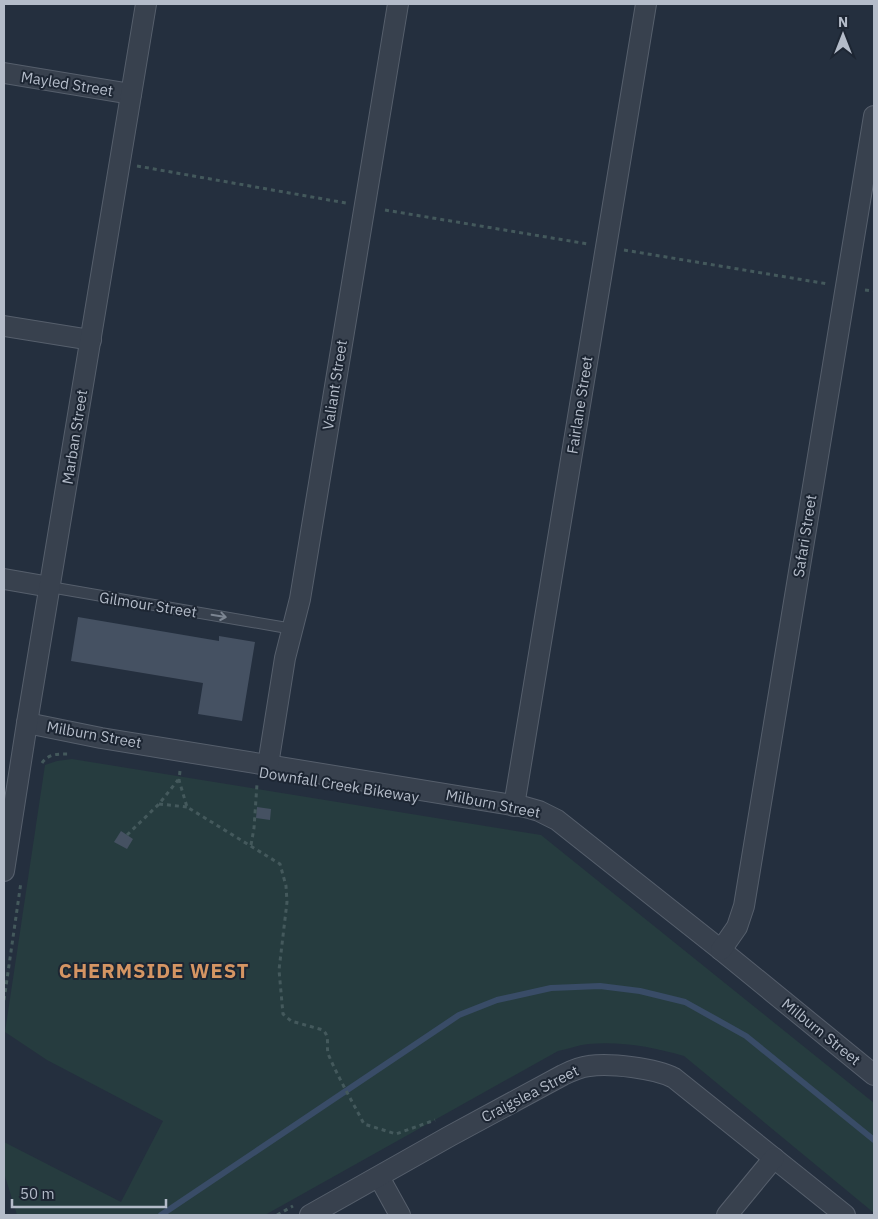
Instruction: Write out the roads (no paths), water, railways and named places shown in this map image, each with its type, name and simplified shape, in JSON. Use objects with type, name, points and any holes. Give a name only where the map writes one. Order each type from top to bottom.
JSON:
[{"type":"street","name":"Marban Street","points":[[8,873],[27,723],[146,4]]},
{"type":"street","name":"Valiant Street","points":[[268,765],[285,658],[300,599],[398,4]]},
{"type":"street","name":"Fairlane Street","points":[[514,806],[646,4]]},
{"type":"street","name":"Mayled Street","points":[[4,73],[131,94]]},
{"type":"street","name":"Safari Street","points":[[721,950],[738,927],[744,906],[874,116]]},
{"type":"street","points":[[4,326],[91,340]]},
{"type":"street","name":"Gilmour Street","points":[[4,579],[50,588]]},
{"type":"street","name":"Milburn Street","points":[[27,723],[101,738],[539,811],[557,820],[874,1075]]},
{"type":"street","name":"Craigslea Street","points":[[310,1215],[450,1136],[574,1070],[597,1065],[663,1072],[674,1078],[845,1215]]},
{"type":"street","points":[[728,1215],[774,1158]]},
{"type":"street","points":[[379,1177],[400,1215]]},
{"type":"lane","name":"Gilmour Street","points":[[50,588],[293,629]]},
{"type":"waterway","points":[[161,1215],[459,1015],[497,1000],[551,988],[600,986],[640,991],[685,1002],[746,1036],[874,1140]]},
{"type":"district","name":"CHERMSIDE WEST","points":[[154,971]]}]
